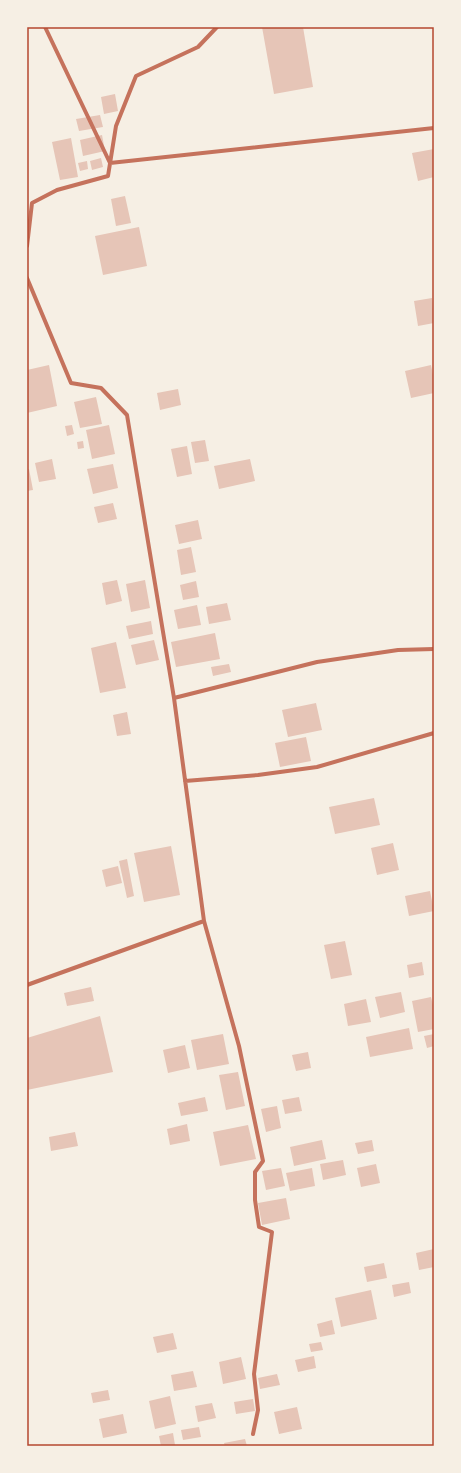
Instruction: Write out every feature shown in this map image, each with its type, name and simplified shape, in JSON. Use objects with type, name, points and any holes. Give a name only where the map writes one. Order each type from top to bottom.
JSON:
[{"type":"street","points":[[45,27],[110,163]]},
{"type":"street","points":[[27,246],[32,203],[57,190],[108,176],[116,126],[136,76],[198,47],[217,27]]},
{"type":"street","points":[[110,163],[434,128]]},
{"type":"street","points":[[27,278],[71,383],[101,388],[127,415],[174,698],[204,921],[239,1046],[263,1161],[255,1172],[255,1200],[258,1227],[272,1232],[254,1374],[258,1410],[253,1434]]},
{"type":"street","points":[[174,698],[317,662],[398,650],[434,649]]},
{"type":"street","points":[[185,781],[258,775],[317,767],[434,733]]},
{"type":"street","points":[[27,985],[204,921]]},
{"type":"building","points":[[262,27],[303,27],[313,87],[274,94]]},
{"type":"building","points":[[115,94],[118,111],[104,114],[101,97]]},
{"type":"building","points":[[100,115],[103,127],[79,131],[76,119]]},
{"type":"building","points":[[102,135],[105,151],[83,156],[80,140]]},
{"type":"building","points":[[71,138],[78,177],[60,180],[52,142]]},
{"type":"building","points":[[434,149],[434,177],[418,181],[412,153]]},
{"type":"building","points":[[101,158],[103,167],[92,170],[90,161]]},
{"type":"building","points":[[87,161],[88,169],[80,171],[78,163]]},
{"type":"building","points":[[125,196],[131,223],[116,226],[111,199]]},
{"type":"building","points":[[139,227],[147,266],[103,275],[95,236]]},
{"type":"building","points":[[432,298],[434,323],[418,326],[414,301]]},
{"type":"building","points":[[49,365],[57,406],[27,413],[27,370]]},
{"type":"building","points":[[431,365],[434,380],[434,393],[411,398],[405,371]]},
{"type":"building","points":[[178,389],[181,405],[160,410],[157,393]]},
{"type":"building","points":[[96,397],[102,424],[80,428],[74,402]]},
{"type":"building","points":[[72,425],[74,434],[67,436],[65,426]]},
{"type":"building","points":[[109,425],[115,454],[92,459],[86,430]]},
{"type":"building","points":[[205,440],[209,461],[195,463],[191,442]]},
{"type":"building","points":[[83,441],[84,448],[78,449],[77,442]]},
{"type":"building","points":[[187,446],[192,474],[177,477],[171,449]]},
{"type":"building","points":[[52,459],[56,479],[39,482],[35,463]]},
{"type":"building","points":[[250,459],[255,481],[219,489],[214,466]]},
{"type":"building","points":[[113,464],[118,488],[93,494],[87,469]]},
{"type":"building","points":[[29,469],[33,490],[27,491],[27,470]]},
{"type":"building","points":[[113,503],[117,519],[98,523],[94,507]]},
{"type":"building","points":[[198,520],[202,539],[179,544],[175,525]]},
{"type":"building","points":[[191,547],[196,572],[181,575],[177,550]]},
{"type":"building","points":[[117,580],[122,601],[106,605],[102,583]]},
{"type":"building","points":[[145,580],[150,608],[131,612],[126,584]]},
{"type":"building","points":[[196,581],[199,597],[183,600],[180,585]]},
{"type":"building","points":[[227,603],[231,620],[209,624],[206,607]]},
{"type":"building","points":[[197,605],[201,625],[178,629],[174,610]]},
{"type":"building","points":[[151,621],[153,634],[129,639],[126,626]]},
{"type":"building","points":[[215,633],[220,659],[176,667],[171,642]]},
{"type":"building","points":[[154,640],[159,660],[136,665],[131,645]]},
{"type":"building","points":[[116,642],[126,688],[100,693],[91,648]]},
{"type":"building","points":[[229,664],[231,672],[213,676],[211,667]]},
{"type":"building","points":[[316,703],[322,730],[288,737],[282,710]]},
{"type":"building","points":[[127,712],[131,734],[117,736],[113,715]]},
{"type":"building","points":[[306,737],[311,761],[280,767],[275,743]]},
{"type":"building","points":[[374,798],[380,825],[335,834],[329,807]]},
{"type":"building","points":[[393,843],[399,870],[377,875],[371,848]]},
{"type":"building","points":[[171,846],[180,895],[144,902],[134,853]]},
{"type":"building","points":[[127,859],[134,896],[127,898],[119,861]]},
{"type":"building","points":[[118,866],[122,883],[106,887],[102,870]]},
{"type":"building","points":[[430,891],[434,911],[409,916],[405,896]]},
{"type":"building","points":[[345,941],[352,975],[331,979],[324,945]]},
{"type":"building","points":[[422,962],[424,975],[409,978],[407,965]]},
{"type":"building","points":[[91,987],[94,1001],[67,1006],[64,993]]},
{"type":"building","points":[[401,992],[405,1012],[380,1018],[375,997]]},
{"type":"building","points":[[431,997],[434,1009],[434,1029],[418,1032],[412,1001]]},
{"type":"building","points":[[366,999],[371,1022],[348,1026],[344,1004]]},
{"type":"building","points":[[100,1016],[113,1072],[27,1090],[27,1038]]},
{"type":"building","points":[[409,1028],[413,1049],[370,1057],[366,1037]]},
{"type":"building","points":[[223,1034],[229,1064],[197,1070],[191,1040]]},
{"type":"building","points":[[434,1034],[434,1046],[427,1048],[424,1036]]},
{"type":"building","points":[[185,1045],[190,1068],[168,1073],[163,1050]]},
{"type":"building","points":[[308,1052],[311,1068],[296,1071],[292,1055]]},
{"type":"building","points":[[238,1072],[245,1106],[226,1110],[219,1075]]},
{"type":"building","points":[[205,1097],[208,1111],[181,1116],[178,1103]]},
{"type":"building","points":[[299,1097],[302,1111],[285,1114],[282,1100]]},
{"type":"building","points":[[277,1106],[281,1128],[266,1132],[261,1109]]},
{"type":"building","points":[[187,1124],[190,1141],[170,1145],[167,1129]]},
{"type":"building","points":[[248,1125],[256,1159],[220,1166],[213,1132]]},
{"type":"building","points":[[75,1132],[78,1146],[51,1151],[49,1137]]},
{"type":"building","points":[[322,1140],[326,1159],[294,1166],[290,1147]]},
{"type":"building","points":[[372,1140],[374,1151],[358,1154],[355,1143]]},
{"type":"building","points":[[343,1160],[346,1175],[323,1180],[320,1164]]},
{"type":"building","points":[[376,1164],[380,1183],[361,1187],[357,1168]]},
{"type":"building","points":[[281,1168],[285,1186],[266,1190],[262,1171]]},
{"type":"building","points":[[312,1168],[315,1186],[290,1191],[286,1173]]},
{"type":"building","points":[[286,1198],[290,1219],[262,1225],[258,1203]]},
{"type":"building","points":[[434,1249],[434,1267],[419,1270],[416,1253]]},
{"type":"building","points":[[384,1263],[387,1278],[367,1282],[364,1267]]},
{"type":"building","points":[[409,1282],[411,1293],[394,1297],[392,1285]]},
{"type":"building","points":[[371,1290],[377,1319],[341,1327],[335,1298]]},
{"type":"building","points":[[332,1320],[335,1334],[320,1337],[317,1324]]},
{"type":"building","points":[[173,1333],[177,1349],[157,1353],[153,1337]]},
{"type":"building","points":[[321,1342],[323,1350],[311,1352],[309,1344]]},
{"type":"building","points":[[314,1356],[316,1368],[298,1372],[295,1360]]},
{"type":"building","points":[[241,1357],[246,1379],[223,1384],[219,1362]]},
{"type":"building","points":[[193,1371],[197,1387],[174,1391],[171,1375]]},
{"type":"building","points":[[277,1374],[280,1385],[260,1389],[258,1378]]},
{"type":"building","points":[[108,1390],[110,1400],[93,1403],[91,1393]]},
{"type":"building","points":[[170,1396],[176,1424],[155,1429],[149,1401]]},
{"type":"building","points":[[253,1399],[255,1411],[236,1414],[234,1402]]},
{"type":"building","points":[[212,1403],[216,1418],[198,1422],[195,1406]]},
{"type":"building","points":[[297,1407],[302,1429],[279,1434],[274,1412]]},
{"type":"building","points":[[123,1414],[127,1433],[103,1438],[99,1419]]},
{"type":"building","points":[[199,1427],[201,1437],[183,1440],[181,1430]]},
{"type":"building","points":[[173,1433],[175,1445],[161,1446],[159,1436]]},
{"type":"building","points":[[245,1439],[247,1446],[225,1446],[224,1443]]}]
